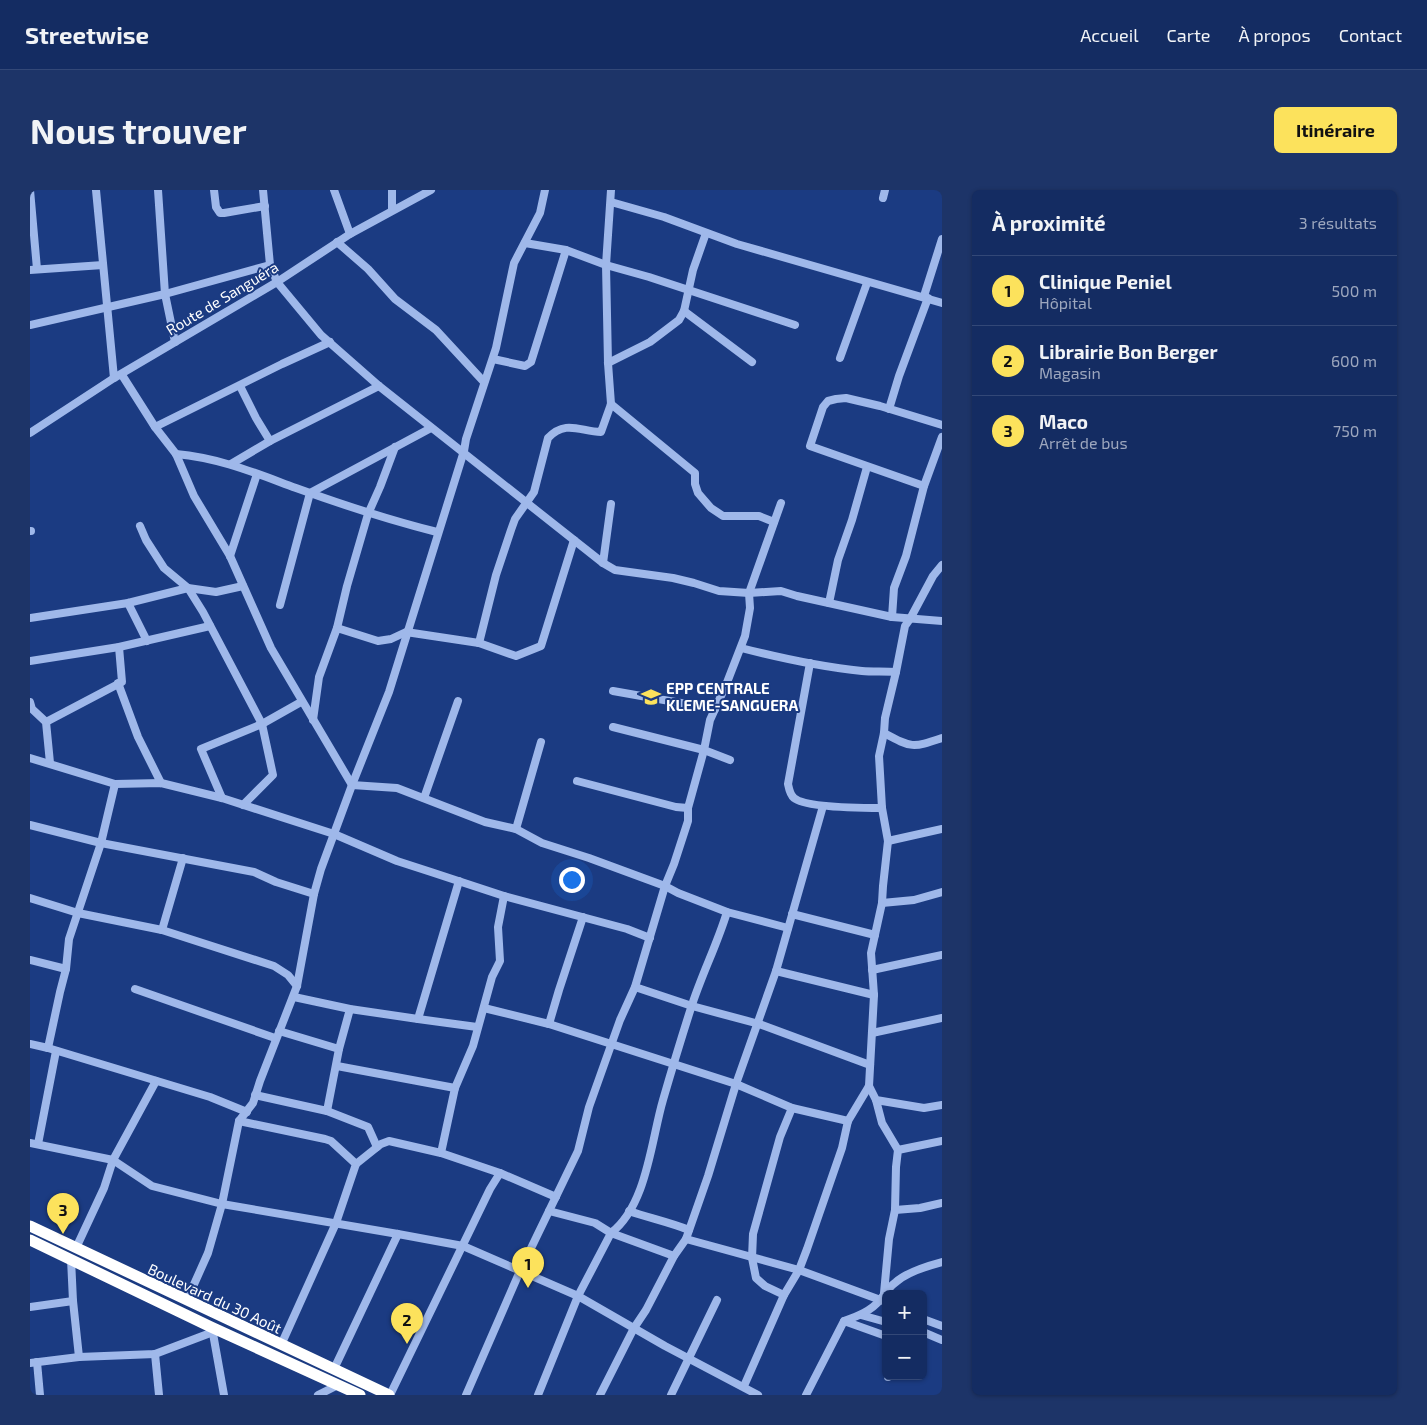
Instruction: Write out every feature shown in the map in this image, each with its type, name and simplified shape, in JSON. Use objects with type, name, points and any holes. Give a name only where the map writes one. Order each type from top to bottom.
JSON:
[{"type":"highway","name":"Boulevard du 30 Août","points":[[30,1226],[281,1346],[389,1395]]},
{"type":"highway","name":"Boulevard du 30 Août","points":[[30,1240],[212,1330],[360,1395]]},
{"type":"street","points":[[30,190],[34,269],[103,265]]},
{"type":"street","points":[[96,190],[114,378]]},
{"type":"street","points":[[158,190],[165,294],[175,342]]},
{"type":"street","points":[[214,190],[216,207],[220,213],[266,206]]},
{"type":"street","points":[[264,190],[270,265],[277,282],[321,335],[379,386],[431,428],[464,451],[603,563],[615,570],[673,578],[719,591],[749,593],[781,591],[892,617],[942,621]]},
{"type":"street","points":[[334,190],[350,234]]},
{"type":"street","points":[[392,190],[392,210]]},
{"type":"street","name":"Route de Sanguéra","points":[[30,433],[114,378],[277,282],[350,234],[431,190]]},
{"type":"street","points":[[187,1300],[208,1253],[222,1204],[239,1121],[252,1106],[294,997],[314,894],[352,785],[389,692],[492,359],[514,262],[540,213],[545,190]]},
{"type":"street","points":[[479,643],[496,575],[511,530],[526,502],[532,497],[548,438],[554,432],[566,428],[581,428],[601,432],[611,404],[608,363],[606,265],[611,190]]},
{"type":"street","points":[[611,202],[664,217],[737,244],[942,303]]},
{"type":"street","points":[[608,363],[650,342],[679,320],[684,311],[688,290],[706,233]]},
{"type":"street","points":[[889,409],[899,376],[916,334],[942,239]]},
{"type":"street","points":[[337,242],[368,269],[395,298],[436,330],[478,378],[484,382]]},
{"type":"street","points":[[525,243],[566,250],[606,265],[649,276],[795,325]]},
{"type":"street","points":[[492,359],[525,366],[530,362],[566,250]]},
{"type":"street","points":[[30,326],[165,294],[270,265]]},
{"type":"street","points":[[840,358],[867,282]]},
{"type":"street","points":[[684,311],[752,362]]},
{"type":"street","points":[[155,428],[192,408],[330,342]]},
{"type":"street","points":[[122,375],[155,428],[176,454],[194,496],[230,556],[271,648],[301,702],[352,785]]},
{"type":"street","points":[[240,386],[270,441]]},
{"type":"street","points":[[231,464],[270,441],[379,386]]},
{"type":"street","points":[[924,486],[810,446],[828,401],[846,398],[942,425]]},
{"type":"street","points":[[611,404],[695,473],[694,484],[698,493],[711,508],[724,516],[758,516],[774,522]]},
{"type":"street","points":[[280,605],[310,493],[431,428]]},
{"type":"street","points":[[892,617],[894,588],[906,556],[924,486],[942,437]]},
{"type":"street","points":[[313,720],[319,677],[337,628],[368,514],[394,447]]},
{"type":"street","points":[[176,454],[204,457],[231,464],[368,514],[437,532]]},
{"type":"street","points":[[829,603],[838,560],[867,467]]},
{"type":"street","points":[[230,556],[257,474]]},
{"type":"street","points":[[466,1395],[520,1271],[575,1157],[588,1106],[620,1020],[635,987],[665,886],[688,821],[688,808],[710,720],[741,648],[750,608],[749,593],[781,503]]},
{"type":"street","points":[[603,563],[611,504]]},
{"type":"street","points":[[140,526],[146,540],[164,568],[188,588],[262,724],[273,775],[243,805]]},
{"type":"street","points":[[337,628],[378,641],[391,639],[406,632],[479,643],[516,656],[541,646],[574,540]]},
{"type":"street","points":[[744,1386],[784,1296],[799,1270],[813,1236],[842,1148],[848,1121],[869,1086],[874,995],[871,953],[882,903],[882,886],[888,841],[882,808],[879,756],[885,718],[905,626],[933,576],[942,565]]},
{"type":"street","points":[[30,618],[128,602],[188,588],[216,592],[243,586]]},
{"type":"street","points":[[128,602],[147,641]]},
{"type":"street","points":[[30,661],[119,647],[210,626]]},
{"type":"street","points":[[46,722],[122,682],[119,647]]},
{"type":"street","points":[[741,648],[781,659],[863,671],[896,672]]},
{"type":"street","points":[[810,663],[788,784],[790,794],[795,800],[823,806],[882,808]]},
{"type":"street","points":[[118,683],[138,738],[161,782]]},
{"type":"street","points":[[613,691],[715,709]]},
{"type":"street","points":[[424,798],[458,701]]},
{"type":"street","points":[[30,702],[32,709],[46,722],[50,763]]},
{"type":"street","points":[[222,798],[201,749],[262,724],[301,702]]},
{"type":"street","points":[[613,727],[704,750],[730,760]]},
{"type":"street","points":[[884,733],[907,745],[922,745],[942,738]]},
{"type":"street","points":[[516,829],[541,742]]},
{"type":"street","points":[[30,758],[114,784],[161,782],[222,798],[334,834],[397,861],[459,882],[504,896],[583,916],[650,938]]},
{"type":"street","points":[[577,781],[676,807],[688,808]]},
{"type":"street","points":[[114,784],[101,843],[69,939],[66,969],[58,1000],[52,1049],[34,1144],[113,1160],[152,1186],[222,1204],[463,1246],[578,1296],[758,1395]]},
{"type":"street","points":[[352,785],[388,787],[424,798],[485,822],[516,829],[542,843],[665,886],[727,912],[788,928]]},
{"type":"street","points":[[600,1395],[634,1328],[646,1310],[674,1256],[686,1239],[736,1084],[776,972],[823,806]]},
{"type":"street","points":[[30,826],[101,843],[254,872],[276,882],[314,894]]},
{"type":"street","points":[[888,841],[942,829]]},
{"type":"street","points":[[162,930],[183,858]]},
{"type":"street","points":[[418,1019],[459,882]]},
{"type":"street","points":[[882,903],[914,900],[942,892]]},
{"type":"street","points":[[441,1152],[455,1088],[473,1046],[492,977],[500,961],[498,928],[504,896]]},
{"type":"street","points":[[30,898],[78,913],[162,930],[274,966],[288,975],[297,986]]},
{"type":"street","points":[[538,1395],[578,1296],[611,1233],[617,1228],[635,1202],[641,1187],[652,1154],[654,1134],[674,1063],[692,1006],[727,912]]},
{"type":"street","points":[[792,914],[875,935]]},
{"type":"street","points":[[549,1024],[583,916]]},
{"type":"street","points":[[872,970],[942,955]]},
{"type":"street","points":[[30,960],[66,969]]},
{"type":"street","points":[[776,972],[874,995]]},
{"type":"street","points":[[635,987],[692,1006],[759,1024],[870,1065]]},
{"type":"street","points":[[135,990],[278,1035],[339,1049]]},
{"type":"street","points":[[294,997],[350,1009],[477,1027]]},
{"type":"street","points":[[484,1008],[549,1024],[611,1045],[674,1063],[736,1084],[792,1108],[848,1121]]},
{"type":"street","points":[[327,1111],[339,1049],[350,1009]]},
{"type":"street","points":[[872,1033],[942,1018]]},
{"type":"street","points":[[30,1044],[107,1065],[156,1082],[210,1097],[247,1112]]},
{"type":"street","points":[[337,1066],[455,1088]]},
{"type":"street","points":[[76,1248],[104,1188],[113,1160],[156,1082]]},
{"type":"street","points":[[869,1086],[876,1100],[882,1123],[898,1150],[895,1174],[895,1210],[889,1239],[884,1290]]},
{"type":"street","points":[[255,1095],[327,1111],[368,1127],[377,1147]]},
{"type":"street","points":[[876,1100],[924,1108],[942,1104]]},
{"type":"street","points":[[784,1296],[759,1282],[754,1273],[752,1258],[753,1234],[780,1137],[792,1108]]},
{"type":"street","points":[[239,1121],[325,1139],[356,1164]]},
{"type":"street","points":[[281,1346],[336,1223],[356,1164],[377,1147],[389,1141],[441,1152],[500,1173],[556,1197]]},
{"type":"street","points":[[898,1150],[942,1141]]},
{"type":"street","points":[[389,1395],[490,1189],[500,1173]]},
{"type":"street","points":[[895,1210],[920,1208],[942,1203]]},
{"type":"street","points":[[549,1211],[595,1223],[611,1233],[674,1256]]},
{"type":"street","points":[[629,1211],[651,1219],[669,1222],[688,1230]]},
{"type":"street","points":[[334,1370],[398,1234]]},
{"type":"street","points":[[686,1239],[799,1270],[882,1298]]},
{"type":"street","points":[[71,1259],[73,1302],[79,1357]]},
{"type":"street","points":[[889,1290],[903,1276],[942,1262]]},
{"type":"street","points":[[806,1395],[844,1321],[861,1315],[882,1299]]},
{"type":"street","points":[[671,1395],[717,1300]]},
{"type":"street","points":[[30,1308],[73,1302]]},
{"type":"street","points":[[861,1315],[882,1321]]},
{"type":"street","points":[[927,1320],[942,1326]]},
{"type":"street","points":[[844,1321],[883,1335]]},
{"type":"street","points":[[40,1395],[34,1362],[79,1357],[155,1354],[212,1330],[224,1395]]},
{"type":"street","points":[[927,1334],[942,1340]]},
{"type":"street","points":[[155,1354],[159,1395]]},
{"type":"street","points":[[318,1395],[326,1393],[338,1385]]},
{"type":"place","name":"EPP CENTRALE KLEME-SANGUERA","points":[[651,697]]},
{"type":"place","name":"Maco","points":[[63,1234]]},
{"type":"place","name":"Clinique Peniel","points":[[528,1288]]},
{"type":"place","name":"Librairie Bon Berger","points":[[407,1344]]}]
